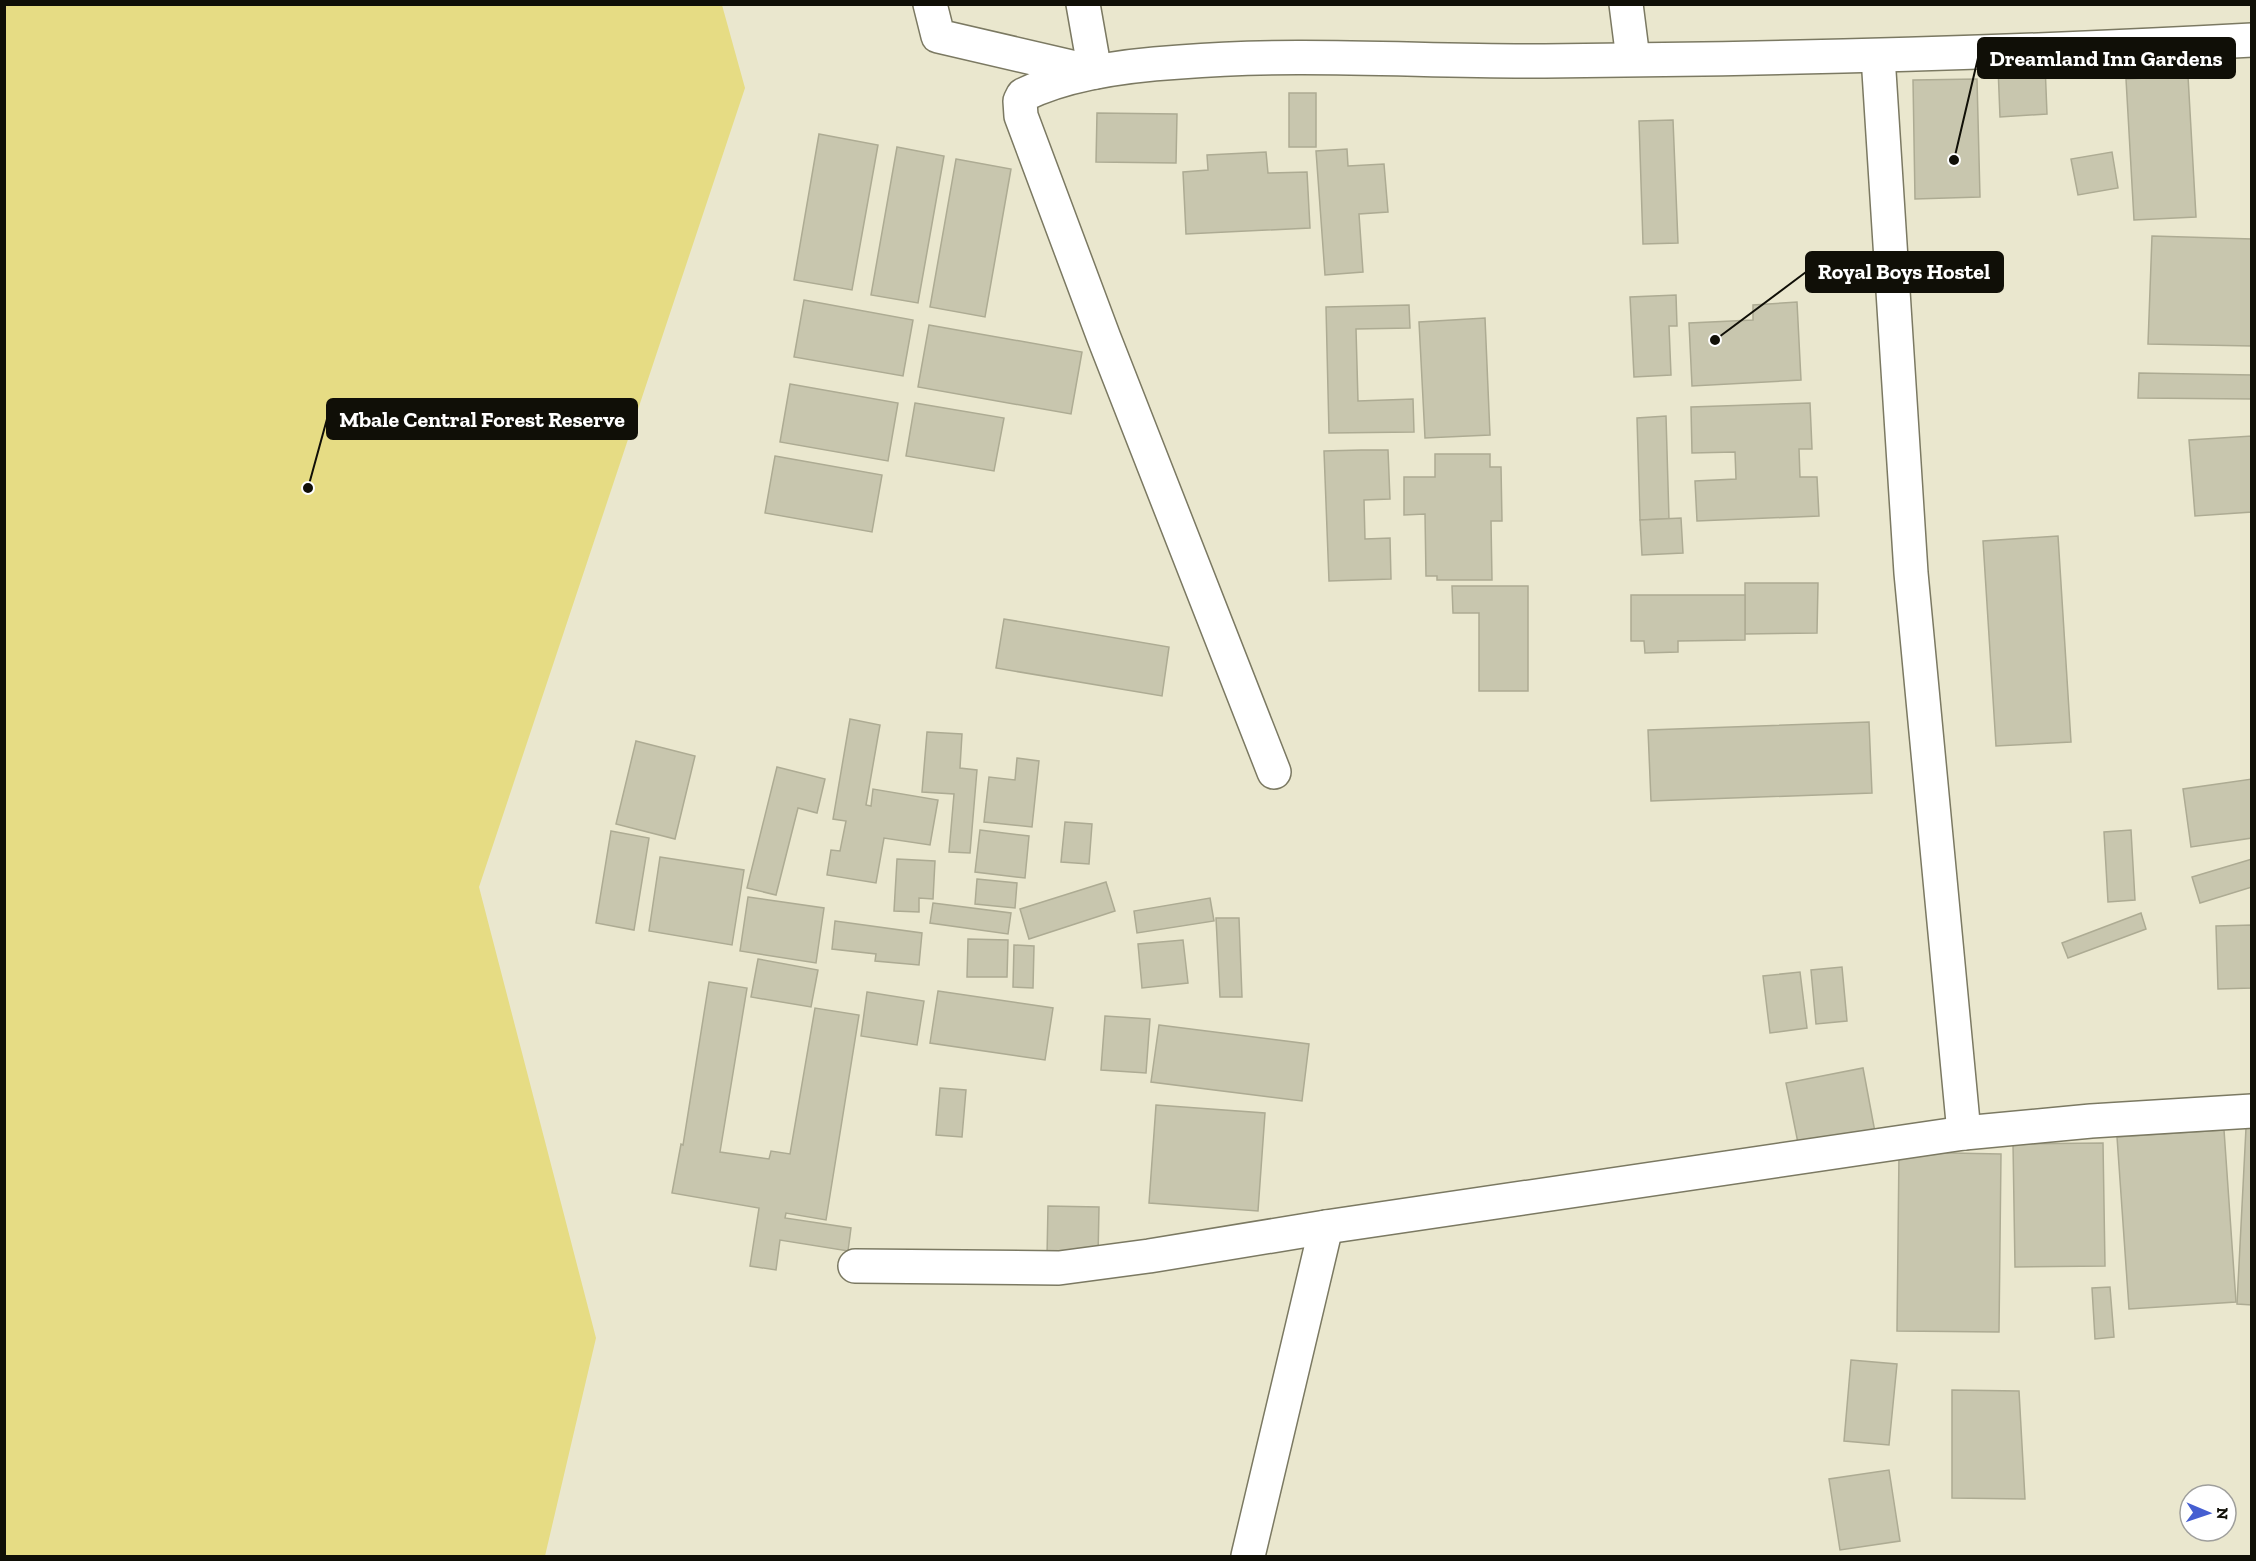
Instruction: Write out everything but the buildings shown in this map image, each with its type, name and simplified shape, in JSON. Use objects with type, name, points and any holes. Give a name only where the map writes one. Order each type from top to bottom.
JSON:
[{"type":"street","points":[[930,4],[938,36],[1095,72]]},
{"type":"street","points":[[1083,4],[1095,72]]},
{"type":"street","points":[[1626,4],[1633,59]]},
{"type":"street","points":[[1274,772],[1104,338],[1021,116],[1020,101],[1023,95],[1095,72],[1146,64],[1231,58],[1327,57],[1543,61],[1878,56],[2252,40]]},
{"type":"street","points":[[1878,56],[1911,573],[1964,1133]]},
{"type":"street","points":[[855,1266],[1059,1268],[1964,1133],[2091,1121],[2252,1111]]},
{"type":"street","points":[[1248,1557],[1326,1227]]},
{"type":"shaded area","points":[[5,4],[722,5],[745,88],[479,887],[596,1338],[545,1556],[5,1556]]},
{"type":"place","name":"Dreamland Inn Gardens","points":[[1954,160]]},
{"type":"place","name":"Royal Boys Hostel","points":[[1715,340]]},
{"type":"place","name":"Mbale Central Forest Reserve","points":[[308,488]]}]
